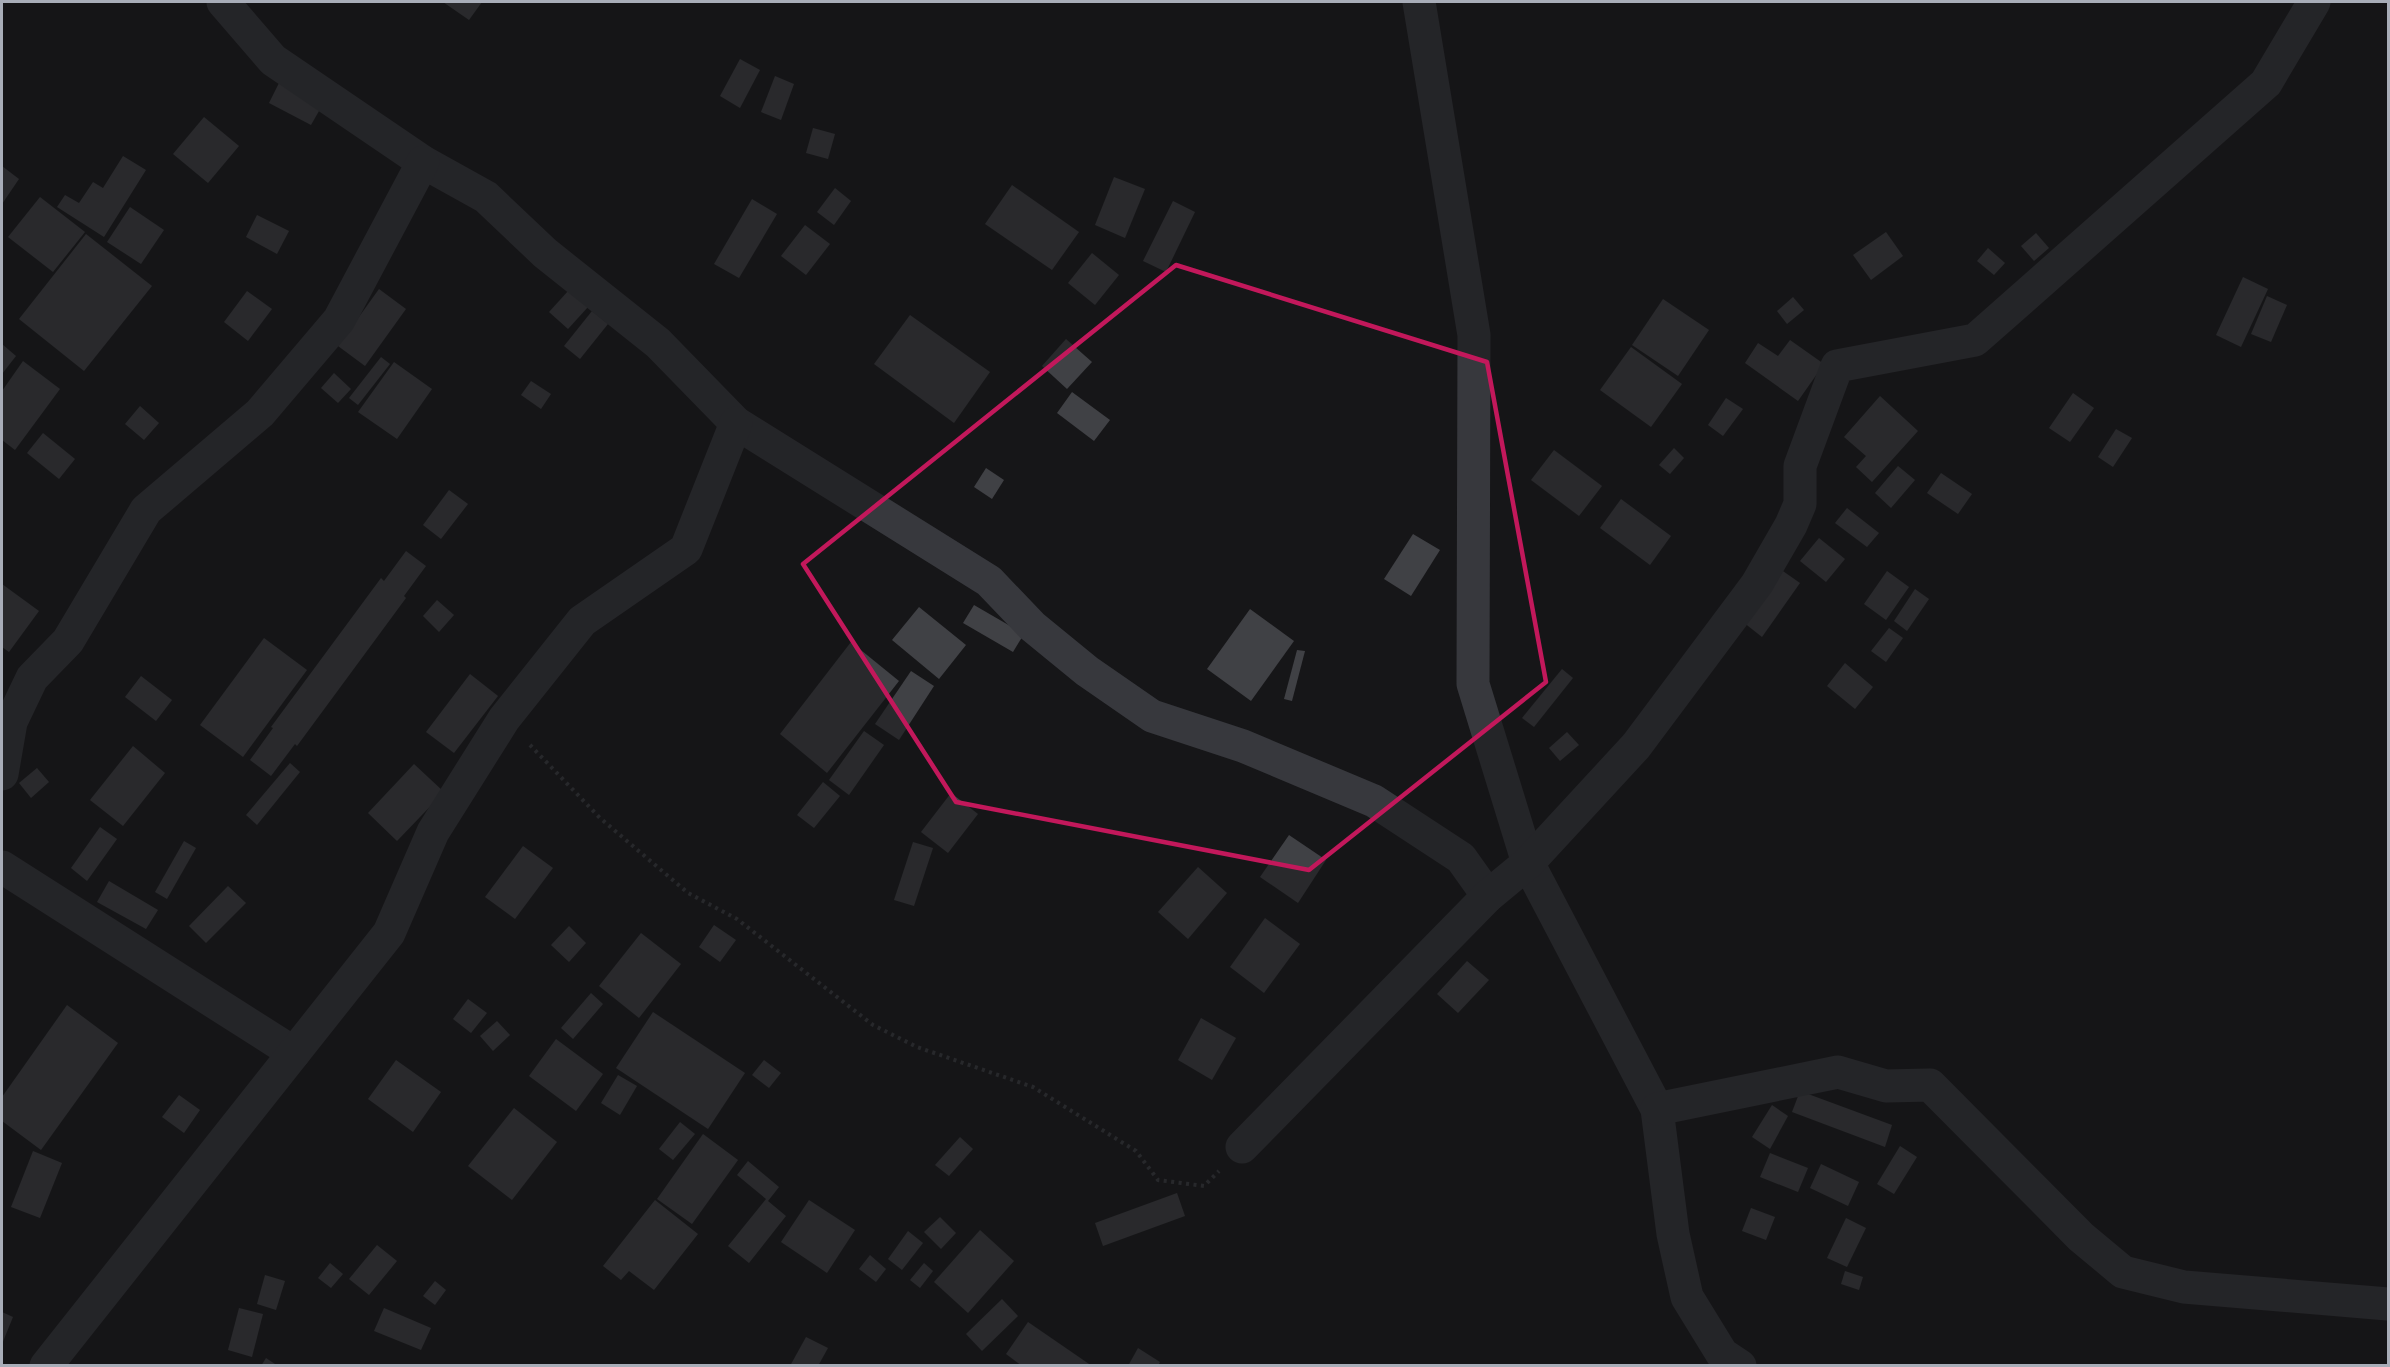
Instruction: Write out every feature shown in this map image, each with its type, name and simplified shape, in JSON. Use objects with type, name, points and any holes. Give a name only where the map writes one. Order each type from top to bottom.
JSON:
[{"type":"street","points":[[223,2],[273,60],[423,162],[486,196],[544,253],[658,343],[736,423],[989,581],[1032,626],[1088,671],[1152,716],[1243,746],[1374,801],[1461,858],[1488,896]]},
{"type":"street","points":[[1419,2],[1474,335],[1473,684],[1528,863],[1658,1109],[1673,1234],[1687,1297],[1722,1354],[1740,1365]]},
{"type":"street","points":[[1242,1147],[1488,896],[1528,863],[1636,746],[1757,584],[1791,525],[1800,504],[1800,465],[1837,366],[1975,340],[2266,83],[2314,2]]},
{"type":"street","points":[[2,774],[11,722],[32,678],[68,641],[146,510],[260,413],[339,320],[423,162]]},
{"type":"street","points":[[46,1365],[389,933],[433,831],[504,719],[582,621],[686,549],[736,423]]},
{"type":"street","points":[[2,867],[294,1053]]},
{"type":"street","points":[[1658,1109],[1838,1072],[1886,1086],[1930,1085],[2081,1238],[2123,1272],[2184,1287],[2388,1304]]},
{"type":"path","points":[[504,719],[600,818],[688,893],[737,920],[873,1025],[917,1047],[1033,1087],[1136,1151],[1158,1180],[1204,1186],[1242,1147]]},
{"type":"highlighted area","points":[[1176,265],[1487,362],[1546,682],[1309,870],[956,802],[803,564]]},
{"type":"building","points":[[443,2],[482,2],[469,20]]},
{"type":"building","points":[[740,59],[760,70],[740,108],[720,96]]},
{"type":"building","points":[[775,76],[794,84],[781,120],[761,112]]},
{"type":"building","points":[[280,81],[323,104],[311,125],[269,103]]},
{"type":"building","points":[[204,117],[239,146],[208,183],[173,154]]},
{"type":"building","points":[[813,128],[835,134],[828,159],[806,153]]},
{"type":"building","points":[[123,156],[146,170],[104,237],[57,207],[65,195],[79,203],[93,182],[103,188]]},
{"type":"building","points":[[2,166],[19,179],[2,204]]},
{"type":"building","points":[[1114,177],[1145,189],[1125,238],[1095,225]]},
{"type":"building","points":[[1012,185],[1079,232],[1052,270],[985,224]]},
{"type":"building","points":[[835,188],[851,201],[834,225],[817,212]]},
{"type":"building","points":[[40,197],[85,232],[53,272],[8,237]]},
{"type":"building","points":[[752,199],[777,214],[739,278],[714,264]]},
{"type":"building","points":[[1173,201],[1195,212],[1166,272],[1143,261]]},
{"type":"building","points":[[130,207],[164,230],[141,264],[107,242]]},
{"type":"building","points":[[257,215],[289,231],[277,254],[246,237]]},
{"type":"building","points":[[805,225],[830,244],[806,275],[781,256]]},
{"type":"building","points":[[1886,232],[1903,256],[1871,280],[1853,255]]},
{"type":"building","points":[[2036,233],[2049,248],[2034,261],[2021,246]]},
{"type":"building","points":[[86,234],[152,286],[84,371],[19,319]]},
{"type":"building","points":[[1988,248],[2005,263],[1994,275],[1977,261]]},
{"type":"building","points":[[1092,253],[1119,275],[1095,305],[1068,283]]},
{"type":"building","points":[[2243,277],[2268,289],[2241,347],[2216,335]]},
{"type":"building","points":[[379,289],[406,309],[365,366],[338,346]]},
{"type":"building","points":[[569,290],[588,307],[568,329],[549,312]]},
{"type":"building","points":[[247,291],[272,309],[248,341],[224,322]]},
{"type":"building","points":[[2267,296],[2287,305],[2271,342],[2251,334]]},
{"type":"building","points":[[1793,297],[1804,310],[1787,324],[1777,311]]},
{"type":"building","points":[[1663,299],[1709,330],[1678,376],[1632,345]]},
{"type":"building","points":[[592,311],[608,324],[580,359],[564,346]]},
{"type":"building","points":[[910,315],[990,372],[954,423],[874,364]]},
{"type":"building","points":[[1066,339],[1092,362],[1067,389],[1042,366]]},
{"type":"building","points":[[1790,340],[1824,364],[1798,401],[1745,363],[1758,343],[1778,356]]},
{"type":"building","points":[[2,344],[16,356],[2,374]]},
{"type":"building","points":[[1631,347],[1682,384],[1651,427],[1600,390]]},
{"type":"building","points":[[381,357],[390,364],[358,405],[349,398]]},
{"type":"building","points":[[23,361],[60,389],[15,450],[2,440],[2,391]]},
{"type":"building","points":[[394,362],[432,389],[397,439],[358,412]]},
{"type":"building","points":[[334,373],[351,389],[338,403],[321,388]]},
{"type":"building","points":[[531,381],[551,394],[541,409],[521,395]]},
{"type":"building","points":[[1072,392],[1110,420],[1094,441],[1057,413]]},
{"type":"building","points":[[2073,393],[2094,408],[2070,442],[2049,428]]},
{"type":"building","points":[[1880,396],[1918,431],[1872,482],[1856,467],[1866,456],[1844,437]]},
{"type":"building","points":[[1726,398],[1743,409],[1723,436],[1708,425]]},
{"type":"building","points":[[140,406],[159,423],[144,440],[125,424]]},
{"type":"building","points":[[2116,429],[2132,438],[2113,467],[2098,457]]},
{"type":"building","points":[[43,433],[75,459],[59,479],[27,453]]},
{"type":"building","points":[[1674,448],[1684,458],[1670,474],[1659,465]]},
{"type":"building","points":[[1554,450],[1602,486],[1579,516],[1531,480]]},
{"type":"building","points":[[1898,466],[1915,480],[1891,508],[1875,493]]},
{"type":"building","points":[[986,468],[1004,480],[992,499],[974,487]]},
{"type":"building","points":[[1941,473],[1972,494],[1958,514],[1927,493]]},
{"type":"building","points":[[449,490],[468,504],[441,539],[423,525]]},
{"type":"building","points":[[1621,499],[1671,536],[1650,565],[1600,528]]},
{"type":"building","points":[[1847,508],[1879,533],[1867,547],[1835,523]]},
{"type":"building","points":[[1413,534],[1440,550],[1411,596],[1384,579]]},
{"type":"building","points":[[1819,538],[1845,559],[1826,582],[1800,561]]},
{"type":"building","points":[[406,551],[426,566],[404,596],[406,598],[297,746],[295,744],[271,776],[250,760],[273,728],[271,727],[381,578],[384,581]]},
{"type":"building","points":[[1780,569],[1800,583],[1762,637],[1743,622]]},
{"type":"building","points":[[1887,571],[1909,587],[1886,620],[1864,604]]},
{"type":"building","points":[[2,584],[39,611],[9,652],[2,647]]},
{"type":"building","points":[[1915,589],[1929,599],[1907,631],[1894,621]]},
{"type":"building","points":[[437,600],[454,615],[439,632],[423,616]]},
{"type":"building","points":[[974,605],[1024,634],[1013,652],[963,623]]},
{"type":"building","points":[[919,607],[966,645],[939,679],[892,640]]},
{"type":"building","points":[[1250,609],[1294,641],[1251,701],[1207,669]]},
{"type":"building","points":[[1889,628],[1903,638],[1886,662],[1871,651]]},
{"type":"building","points":[[264,638],[307,670],[243,757],[200,725]]},
{"type":"building","points":[[851,642],[899,681],[827,773],[780,734]]},
{"type":"building","points":[[1297,650],[1305,651],[1292,701],[1284,699]]},
{"type":"building","points":[[1845,663],[1873,687],[1855,709],[1827,686]]},
{"type":"building","points":[[1562,669],[1573,678],[1534,727],[1522,718]]},
{"type":"building","points":[[911,671],[934,686],[899,740],[875,724]]},
{"type":"building","points":[[470,674],[498,696],[454,753],[426,732]]},
{"type":"building","points":[[141,676],[172,700],[156,721],[125,697]]},
{"type":"building","points":[[864,731],[884,745],[849,795],[829,780]]},
{"type":"building","points":[[1567,732],[1579,745],[1560,761],[1549,748]]},
{"type":"building","points":[[133,746],[165,773],[123,826],[90,800]]},
{"type":"building","points":[[290,763],[300,772],[257,825],[246,815]]},
{"type":"building","points":[[414,764],[444,792],[397,841],[368,813]]},
{"type":"building","points":[[37,768],[49,782],[31,798],[19,783]]},
{"type":"building","points":[[823,782],[840,796],[814,828],[797,815]]},
{"type":"building","points":[[951,793],[978,814],[948,853],[921,832]]},
{"type":"building","points":[[100,827],[117,839],[87,881],[71,868]]},
{"type":"building","points":[[1289,835],[1326,860],[1298,903],[1260,877]]},
{"type":"building","points":[[184,841],[196,848],[167,899],[155,892]]},
{"type":"building","points":[[913,842],[933,848],[914,906],[894,900]]},
{"type":"building","points":[[523,846],[553,868],[515,919],[485,897]]},
{"type":"building","points":[[1198,867],[1227,893],[1188,939],[1158,912]]},
{"type":"building","points":[[109,881],[158,910],[146,929],[97,902]]},
{"type":"building","points":[[228,886],[246,903],[206,943],[189,926]]},
{"type":"building","points":[[1265,918],[1300,944],[1264,993],[1230,967]]},
{"type":"building","points":[[714,925],[736,940],[720,962],[699,947]]},
{"type":"building","points":[[569,926],[586,943],[569,962],[551,945]]},
{"type":"building","points":[[641,933],[681,964],[639,1018],[599,986]]},
{"type":"building","points":[[1467,961],[1489,980],[1458,1013],[1437,994]]},
{"type":"building","points":[[591,993],[603,1004],[573,1039],[561,1028]]},
{"type":"building","points":[[468,999],[487,1013],[471,1033],[453,1019]]},
{"type":"building","points":[[67,1005],[118,1043],[41,1150],[2,1121],[2,1097]]},
{"type":"building","points":[[653,1012],[745,1073],[708,1129],[616,1068]]},
{"type":"building","points":[[1201,1018],[1236,1038],[1212,1080],[1178,1060]]},
{"type":"building","points":[[497,1021],[510,1035],[493,1051],[480,1036]]},
{"type":"building","points":[[556,1039],[603,1074],[576,1111],[529,1076]]},
{"type":"building","points":[[396,1060],[441,1092],[413,1132],[368,1099]]},
{"type":"building","points":[[764,1060],[781,1073],[769,1088],[752,1075]]},
{"type":"building","points":[[618,1075],[637,1086],[620,1115],[601,1103]]},
{"type":"building","points":[[1800,1091],[1892,1125],[1885,1147],[1792,1112]]},
{"type":"building","points":[[179,1095],[200,1110],[184,1133],[162,1117]]},
{"type":"building","points":[[1772,1105],[1788,1116],[1770,1149],[1752,1137]]},
{"type":"building","points":[[514,1108],[557,1142],[512,1200],[468,1166]]},
{"type":"building","points":[[680,1122],[695,1134],[673,1160],[659,1149]]},
{"type":"building","points":[[703,1134],[738,1160],[692,1224],[657,1199]]},
{"type":"building","points":[[960,1137],[973,1149],[949,1176],[935,1165]]},
{"type":"building","points":[[1900,1146],[1917,1157],[1894,1194],[1877,1184]]},
{"type":"building","points":[[33,1151],[62,1163],[40,1218],[11,1207]]},
{"type":"building","points":[[1770,1153],[1808,1168],[1798,1192],[1760,1177]]},
{"type":"building","points":[[748,1161],[779,1187],[768,1201],[786,1216],[749,1263],[728,1246],[766,1199],[737,1175]]},
{"type":"building","points":[[1821,1164],[1859,1182],[1848,1206],[1810,1188]]},
{"type":"building","points":[[1177,1193],[1185,1216],[1103,1246],[1095,1223]]},
{"type":"building","points":[[655,1200],[698,1234],[654,1290],[629,1271],[621,1280],[603,1266]]},
{"type":"building","points":[[809,1200],[855,1230],[827,1273],[781,1242]]},
{"type":"building","points":[[1751,1208],[1775,1217],[1766,1240],[1742,1231]]},
{"type":"building","points":[[940,1217],[956,1233],[941,1249],[924,1232]]},
{"type":"building","points":[[1846,1218],[1866,1228],[1847,1267],[1827,1258]]},
{"type":"building","points":[[980,1230],[1014,1261],[968,1313],[934,1282]]},
{"type":"building","points":[[908,1231],[923,1243],[902,1270],[888,1259]]},
{"type":"building","points":[[377,1245],[397,1261],[369,1295],[349,1279]]},
{"type":"building","points":[[870,1255],[886,1269],[876,1282],[859,1269]]},
{"type":"building","points":[[330,1263],[343,1274],[331,1288],[318,1278]]},
{"type":"building","points":[[924,1263],[933,1271],[920,1288],[910,1280]]},
{"type":"building","points":[[1845,1271],[1863,1277],[1859,1290],[1841,1284]]},
{"type":"building","points":[[265,1275],[285,1281],[276,1310],[257,1304]]},
{"type":"building","points":[[435,1281],[446,1290],[435,1305],[423,1296]]},
{"type":"building","points":[[1002,1299],[1018,1316],[982,1351],[966,1334]]},
{"type":"building","points":[[239,1308],[263,1314],[252,1357],[228,1350]]},
{"type":"building","points":[[384,1308],[431,1328],[421,1350],[374,1331]]},
{"type":"building","points":[[2,1312],[13,1317],[2,1344]]},
{"type":"building","points":[[1028,1322],[1092,1366],[1022,1366],[1006,1354]]},
{"type":"building","points":[[806,1337],[828,1348],[818,1366],[790,1366]]},
{"type":"building","points":[[1138,1348],[1160,1362],[1158,1366],[1128,1366]]},
{"type":"building","points":[[266,1358],[278,1366],[261,1366]]}]
